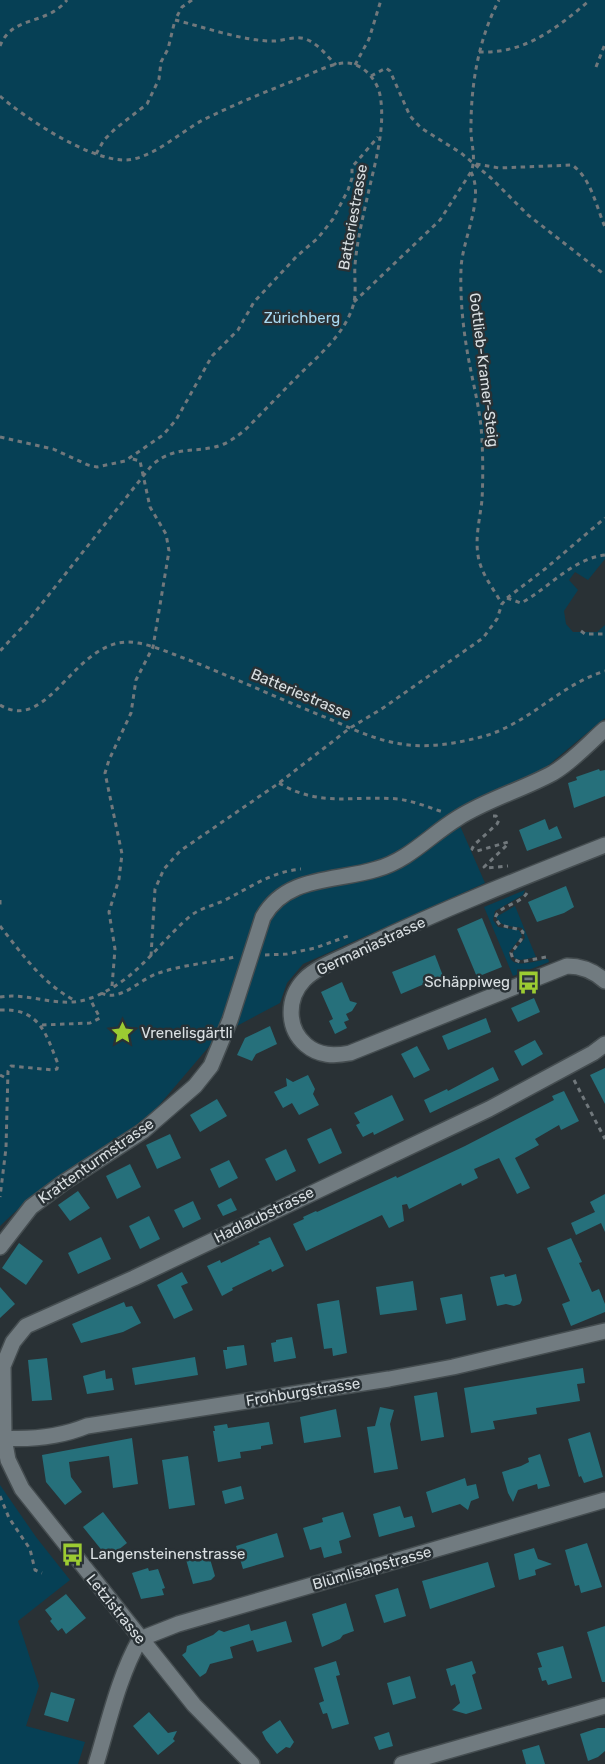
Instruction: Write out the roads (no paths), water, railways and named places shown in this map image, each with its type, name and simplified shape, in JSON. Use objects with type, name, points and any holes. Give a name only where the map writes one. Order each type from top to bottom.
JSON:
[{"type":"street","name":"Krattenturmstrasse","points":[[0,1247],[31,1208],[63,1183],[143,1131],[195,1086],[211,1066],[230,1020],[268,908],[282,895],[311,882],[378,869],[395,862],[418,849],[456,819],[488,800],[554,772],[605,729]]},
{"type":"street","name":"Germaniastrasse","points":[[605,845],[387,936],[317,970],[305,978],[296,990],[291,1003],[291,1017],[296,1032],[307,1045],[324,1054],[338,1055],[350,1053],[567,966],[590,971],[605,981]]},
{"type":"street","name":"Hadlaubstrasse","points":[[2,1438],[3,1366],[13,1342],[26,1326],[134,1278],[489,1109],[594,1053],[605,1044]]},
{"type":"street","name":"Frohburgstrasse","points":[[2,1438],[32,1439],[72,1432],[87,1426],[442,1369],[605,1331]]},
{"type":"street","name":"Letzistrasse","points":[[2,1438],[8,1460],[22,1489],[194,1705],[252,1764]]},
{"type":"street","name":"Blümlisalpstrasse","points":[[140,1639],[178,1624],[605,1500]]},
{"type":"street","points":[[96,1764],[122,1678],[140,1639]]},
{"type":"street","points":[[402,1764],[605,1706]]},
{"type":"place","name":"Schäppiweg","points":[[528,982]]},
{"type":"place","name":"Vrenelisgärtli","points":[[123,1033]]},
{"type":"place","name":"Langensteinenstrasse","points":[[72,1554]]},
{"type":"park label","name":"Zürichberg","points":[[302,318]]}]
